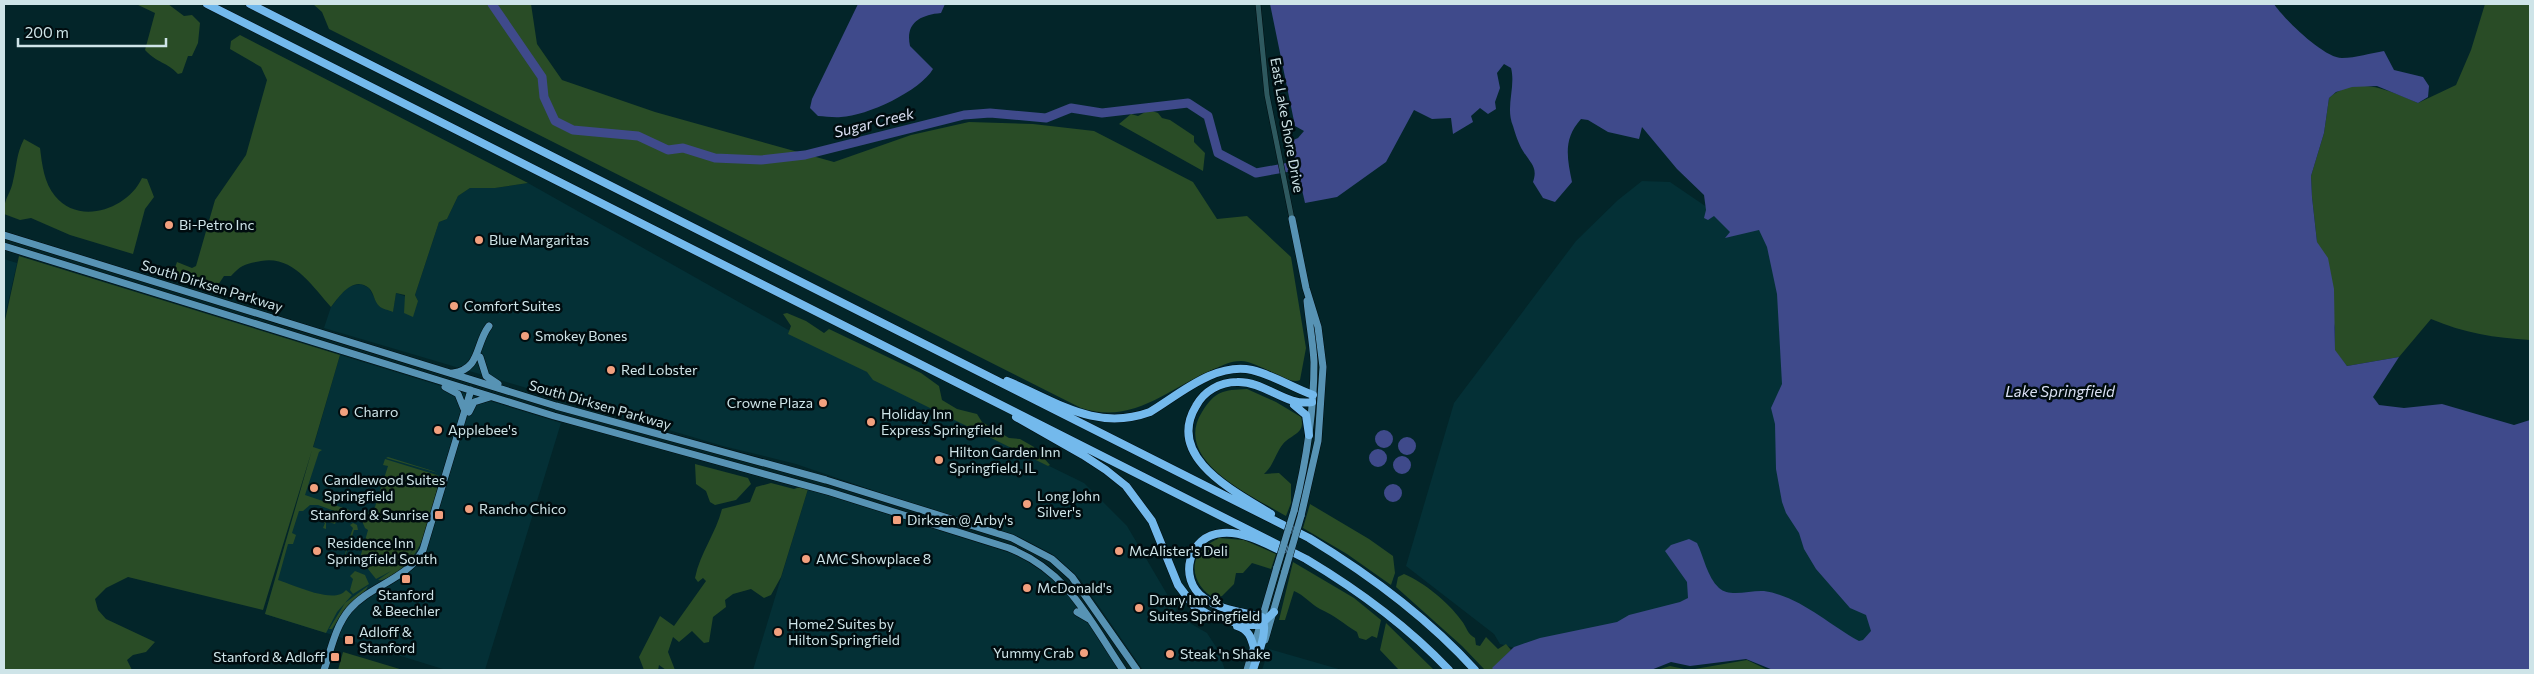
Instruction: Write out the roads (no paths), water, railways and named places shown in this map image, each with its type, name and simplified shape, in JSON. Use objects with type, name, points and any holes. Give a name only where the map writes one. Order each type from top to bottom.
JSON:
[{"type":"highway","points":[[207,4],[1279,545],[1356,590],[1425,646],[1449,670]]},
{"type":"highway","points":[[250,4],[1270,518],[1358,568],[1422,617],[1475,670]]},
{"type":"highway","points":[[949,356],[1080,414],[1097,418],[1139,416],[1215,374],[1234,368],[1262,373],[1313,399]]},
{"type":"highway","points":[[1313,399],[1295,403],[1257,385],[1244,382],[1230,382],[1214,388],[1200,399],[1193,410],[1189,438],[1194,454],[1205,468],[1225,485],[1322,542],[1338,556]]},
{"type":"highway","points":[[1257,385],[1304,412],[1308,419],[1309,435]]},
{"type":"highway","points":[[972,390],[1083,455],[1126,486],[1152,521],[1186,601],[1197,612],[1247,631],[1254,648]]},
{"type":"highway","points":[[1262,621],[1211,603],[1194,589],[1190,579],[1190,562],[1196,548],[1205,538],[1226,532],[1250,538],[1356,590]]},
{"type":"highway","points":[[1178,585],[1190,602],[1202,612],[1243,625],[1262,621],[1274,612]]},
{"type":"highway","points":[[1248,670],[1262,621]]},
{"type":"main road","points":[[1257,670],[1301,516],[1318,441],[1322,400],[1321,343],[1306,288],[1292,219]]},
{"type":"main road","points":[[4,230],[66,250],[80,258]]},
{"type":"main road","name":"South Dirksen Parkway","points":[[4,235],[530,398],[826,480],[1027,544],[1052,559],[1079,584],[1138,670]]},
{"type":"main road","name":"South Dirksen Parkway","points":[[4,246],[598,429],[830,492],[1008,548],[1027,556],[1051,571],[1072,592],[1123,670]]},
{"type":"main road","points":[[1248,670],[1294,511],[1309,435],[1313,399],[1313,349],[1306,288]]},
{"type":"main road","points":[[452,373],[472,366],[482,336],[489,326]]},
{"type":"main road","points":[[480,357],[483,369],[489,379],[517,390],[530,398]]},
{"type":"main road","points":[[408,371],[423,380],[454,391],[461,400],[464,411]]},
{"type":"main road","points":[[324,670],[339,625],[349,610],[362,599],[402,574],[420,555],[428,536],[471,390]]},
{"type":"main road","points":[[458,435],[465,424],[472,404],[482,398],[492,397]]},
{"type":"main road","points":[[1313,399],[1322,400]]},
{"type":"main road","points":[[1077,612],[1091,621]]},
{"type":"street","name":"East Lake Shore Drive","points":[[1258,4],[1267,95],[1292,219]]},
{"type":"water","points":[[858,4],[945,4],[941,13],[921,18],[912,26],[910,31],[910,46],[933,69],[917,86],[878,107],[852,116],[818,116],[810,108],[812,99]]},
{"type":"water","name":"Lake Springfield","points":[[1270,4],[2274,4],[2286,19],[2305,37],[2325,52],[2334,56],[2347,58],[2384,51],[2394,70],[2423,77],[2429,86],[2428,97],[2418,103],[2377,86],[2352,87],[2336,92],[2329,98],[2324,133],[2311,176],[2317,242],[2328,258],[2334,289],[2335,350],[2347,366],[2399,357],[2373,397],[2379,405],[2404,408],[2442,404],[2514,425],[2530,420],[2530,670],[1773,670],[1746,659],[1690,666],[1671,662],[1651,670],[1494,670],[1492,668],[1514,647],[1540,638],[1617,622],[1629,615],[1680,602],[1688,598],[1687,582],[1665,551],[1671,545],[1689,539],[1697,543],[1711,578],[1724,591],[1734,593],[1764,591],[1777,594],[1801,605],[1859,641],[1863,640],[1871,631],[1866,615],[1850,608],[1816,569],[1804,549],[1799,533],[1786,513],[1782,502],[1776,469],[1775,424],[1771,408],[1782,384],[1777,294],[1767,247],[1759,230],[1725,238],[1730,232],[1714,216],[1708,220],[1704,218],[1706,210],[1704,195],[1677,169],[1642,127],[1639,139],[1608,132],[1588,120],[1581,119],[1575,126],[1569,141],[1568,156],[1572,182],[1555,202],[1543,198],[1533,182],[1534,169],[1520,146],[1511,119],[1512,75],[1511,68],[1504,64],[1497,73],[1500,88],[1495,102],[1496,109],[1488,114],[1480,108],[1471,116],[1473,122],[1453,134],[1451,118],[1432,119],[1414,110],[1386,162],[1337,197],[1305,203],[1291,141],[1298,138],[1304,131],[1295,126]]},
{"type":"water","points":[[1384,430],[1390,433],[1393,439],[1390,445],[1384,448],[1378,445],[1375,439],[1378,433]]},
{"type":"water","points":[[1407,437],[1413,440],[1416,446],[1413,452],[1407,455],[1401,452],[1398,446],[1401,440]]},
{"type":"water","points":[[1378,449],[1384,452],[1387,458],[1384,464],[1378,467],[1372,464],[1369,458],[1372,452]]},
{"type":"water","points":[[1402,456],[1408,459],[1411,465],[1408,471],[1402,474],[1396,471],[1393,465],[1396,459]]},
{"type":"water","points":[[1393,484],[1399,487],[1402,493],[1399,499],[1393,502],[1387,499],[1384,493],[1387,487]]},
{"type":"waterway","name":"Sugar Creek","points":[[492,4],[542,77],[544,97],[555,121],[573,130],[638,136],[668,150],[683,148],[715,158],[761,160],[805,155],[964,115],[990,113],[1046,118],[1071,108],[1102,113],[1188,103],[1208,116],[1218,153],[1256,173],[1301,165]]},
{"type":"place","name":"Bi-Petro Inc","points":[[169,225]]},
{"type":"place","name":"Blue Margaritas","points":[[479,240]]},
{"type":"place","name":"Comfort Suites","points":[[454,306]]},
{"type":"place","name":"Smokey Bones","points":[[525,336]]},
{"type":"place","name":"Red Lobster","points":[[611,370]]},
{"type":"place","name":"Crowne Plaza","points":[[823,403]]},
{"type":"place","name":"Charro","points":[[344,412]]},
{"type":"place","name":"Holiday Inn Express Springfield","points":[[871,422]]},
{"type":"place","name":"Applebee's","points":[[438,430]]},
{"type":"place","name":"Hilton Garden Inn Springfield, IL","points":[[939,460]]},
{"type":"place","name":"Candlewood Suites Springfield","points":[[314,488]]},
{"type":"place","name":"Long John Silver's","points":[[1027,504]]},
{"type":"place","name":"Rancho Chico","points":[[469,509]]},
{"type":"place","name":"Stanford & Sunrise","points":[[439,515]]},
{"type":"place","name":"Dirksen @ Arby's","points":[[897,520]]},
{"type":"place","name":"Residence Inn Springfield South","points":[[317,551]]},
{"type":"place","name":"McAlister's Deli","points":[[1119,551]]},
{"type":"place","name":"AMC Showplace 8","points":[[806,559]]},
{"type":"place","name":"Stanford & Beechler","points":[[406,579]]},
{"type":"place","name":"McDonald's","points":[[1027,588]]},
{"type":"place","name":"Drury Inn & Suites Springfield","points":[[1139,608]]},
{"type":"place","name":"Home2 Suites by Hilton Springfield","points":[[778,632]]},
{"type":"place","name":"Adloff & Stanford","points":[[349,640]]},
{"type":"place","name":"Yummy Crab","points":[[1084,653]]},
{"type":"place","name":"Steak 'n Shake","points":[[1170,654]]},
{"type":"place","name":"Stanford & Adloff","points":[[335,657]]}]
